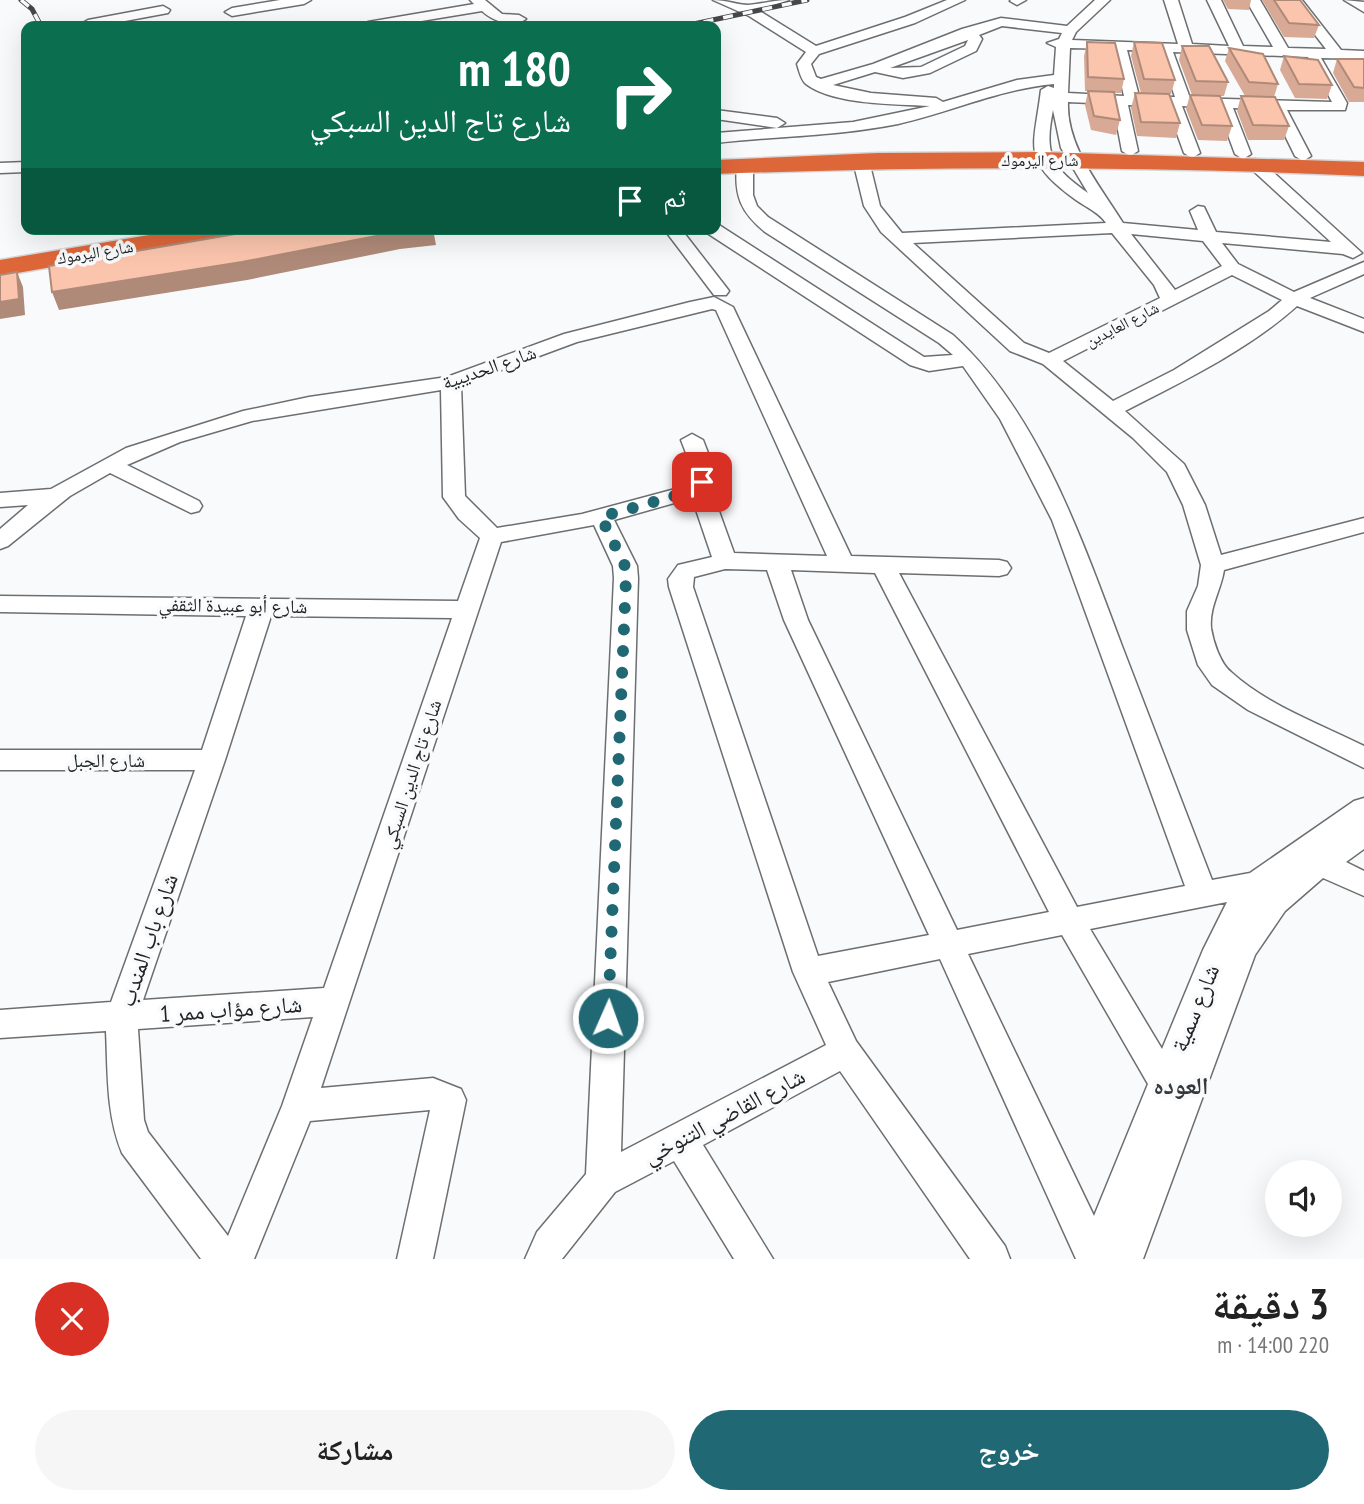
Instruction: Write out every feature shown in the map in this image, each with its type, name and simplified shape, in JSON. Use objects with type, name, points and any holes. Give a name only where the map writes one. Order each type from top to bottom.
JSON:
[{"type":"highway","name":"شارع اليرموك","points":[[1076,158],[1130,151],[1192,153],[1364,169]]},
{"type":"highway","name":"شارع اليرموك","points":[[721,155],[1249,159],[1303,156],[1364,159]]},
{"type":"highway","name":"شارع اليرموك","points":[[721,167],[1044,158]]},
{"type":"highway","name":"شارع اليرموك","points":[[0,254],[116,235]]},
{"type":"highway","name":"شارع اليرموك","points":[[0,268],[195,235]]},
{"type":"street","points":[[232,12],[265,12],[304,0]]},
{"type":"street","points":[[720,0],[746,9],[814,51]]},
{"type":"street","points":[[746,9],[782,0]]},
{"type":"street","points":[[951,103],[874,97],[819,85],[805,72],[804,64],[814,51],[910,20],[958,0]]},
{"type":"street","points":[[1044,158],[1054,80],[1063,36],[1091,0]]},
{"type":"street","points":[[1063,36],[1102,0]]},
{"type":"street","points":[[1171,0],[1186,48]]},
{"type":"street","points":[[1214,0],[1238,50]]},
{"type":"street","points":[[1253,0],[1283,52]]},
{"type":"street","points":[[1295,0],[1337,54]]},
{"type":"street","points":[[1351,0],[1364,8]]},
{"type":"street","points":[[393,21],[480,4],[498,18],[519,19]]},
{"type":"street","points":[[103,21],[163,9]]},
{"type":"street","points":[[819,85],[853,72],[876,68],[967,32],[1001,22],[1119,46],[1186,48],[1212,55],[1238,50],[1263,57],[1283,52],[1362,57]]},
{"type":"street","points":[[876,68],[905,75],[929,70],[971,48],[975,38],[967,32]]},
{"type":"street","points":[[1119,46],[1127,100],[1130,151]]},
{"type":"street","points":[[1165,48],[1192,153]]},
{"type":"street","points":[[1060,97],[1179,102],[1231,100],[1341,106],[1311,53]]},
{"type":"street","points":[[721,138],[822,130],[900,119],[1013,83],[1054,80]]},
{"type":"street","name":"شارع العايدين","points":[[1051,360],[1170,300],[1163,284],[1111,220],[1076,158],[1060,113],[1060,97],[1054,80]]},
{"type":"street","points":[[1112,410],[1192,367],[1276,315],[1295,298],[1360,271],[1350,249],[1249,159],[1231,100]]},
{"type":"street","points":[[1282,102],[1303,156]]},
{"type":"street","points":[[721,115],[822,130]]},
{"type":"street","name":"شارع العايدين","points":[[1044,158],[1077,193],[1111,220]]},
{"type":"street","points":[[861,161],[872,206],[898,238],[1017,347],[1051,360],[1112,410],[1183,477],[1213,565],[1210,586],[1199,611],[1199,630],[1203,649],[1221,678],[1257,703],[1364,758]]},
{"type":"street","points":[[745,165],[746,205],[755,216],[946,339],[968,359],[1010,419],[1063,520],[1203,895]]},
{"type":"street","points":[[0,168],[21,167]]},
{"type":"street","points":[[1198,211],[1210,238],[1232,268],[1295,298],[1364,326]]},
{"type":"street","points":[[898,238],[1111,220],[1210,238],[1350,249]]},
{"type":"street","points":[[721,234],[917,362],[929,365],[968,359]]},
{"type":"street","points":[[677,235],[720,291]]},
{"type":"street","points":[[1170,300],[1232,268]]},
{"type":"street","name":"شارع الحديبية","points":[[0,541],[51,496],[111,465],[184,435],[254,415],[451,382],[564,342],[705,304],[722,304],[842,563]]},
{"type":"street","points":[[451,382],[454,497],[467,514],[492,536],[601,517],[699,489]]},
{"type":"street","points":[[692,440],[704,471],[699,489],[725,561]]},
{"type":"street","points":[[111,465],[191,506]]},
{"type":"street","points":[[0,500],[51,496]]},
{"type":"street","points":[[544,1259],[550,1245],[603,1180],[626,578],[625,566],[601,517]]},
{"type":"street","points":[[1213,565],[1364,525]]},
{"type":"street","name":"شارع تاج الدين السبكي","points":[[236,1259],[299,1106],[492,536]]},
{"type":"street","points":[[992,1259],[845,1052],[808,972],[680,579],[685,571],[725,561],[999,568]]},
{"type":"street","points":[[776,561],[796,620],[946,943],[1104,1258]]},
{"type":"street","points":[[884,565],[892,586],[1069,919],[1165,1083]]},
{"type":"street","name":"شارع أبو عبيدة الثقفي","points":[[0,604],[262,605],[465,610]]},
{"type":"street","name":"شارع باب المندب","points":[[223,1259],[134,1141],[127,1120],[121,1018],[212,760],[262,605]]},
{"type":"street","name":"شارع الجبل","points":[[0,760],[212,760]]},
{"type":"street","name":"شارع سمية","points":[[1104,1258],[1165,1083],[1218,950],[1257,884],[1364,809]]},
{"type":"street","name":"شارع سمية","points":[[1104,1258],[1242,949],[1275,902],[1321,864],[1364,834]]},
{"type":"street","points":[[1321,864],[1364,884]]},
{"type":"street","points":[[808,972],[1257,884]]},
{"type":"street","name":"شارع مؤاب ممر 1","points":[[0,1024],[121,1018],[336,1001]]},
{"type":"street","name":"شارع القاضي التنوخي","points":[[603,1180],[845,1052]]},
{"type":"street","points":[[299,1106],[433,1094],[449,1100],[415,1259]]},
{"type":"street","points":[[680,1140],[755,1259]]},
{"type":"building","points":[[1274,0],[1300,0],[1319,25],[1289,23]]},
{"type":"building","points":[[1087,42],[1115,43],[1124,79],[1088,77]]},
{"type":"building","points":[[1134,42],[1162,43],[1175,80],[1144,79]]},
{"type":"building","points":[[1182,46],[1209,46],[1228,82],[1196,81]]},
{"type":"building","points":[[1229,48],[1263,54],[1278,84],[1249,82]]},
{"type":"building","points":[[1284,56],[1318,60],[1332,85],[1299,84]]},
{"type":"building","points":[[1337,59],[1364,59],[1364,88],[1354,87]]},
{"type":"building","points":[[1088,91],[1114,92],[1120,120],[1094,116]]},
{"type":"building","points":[[1135,93],[1169,94],[1180,123],[1141,122]]},
{"type":"building","points":[[1190,95],[1220,96],[1232,126],[1202,125]]},
{"type":"building","points":[[1241,96],[1275,97],[1289,126],[1253,125]]},
{"type":"building","points":[[229,235],[382,235],[242,262],[52,292],[49,266]]},
{"type":"building","points":[[17,272],[19,299],[0,302],[0,275]]},
{"type":"railway","points":[[21,0],[32,9],[38,21]]},
{"type":"railway","points":[[708,21],[807,0]]},
{"type":"district","name":"العوده","points":[[1181,1086]]},
{"type":"route","points":[[608,1018],[626,578],[621,556],[601,517],[699,489],[702,482]]}]
